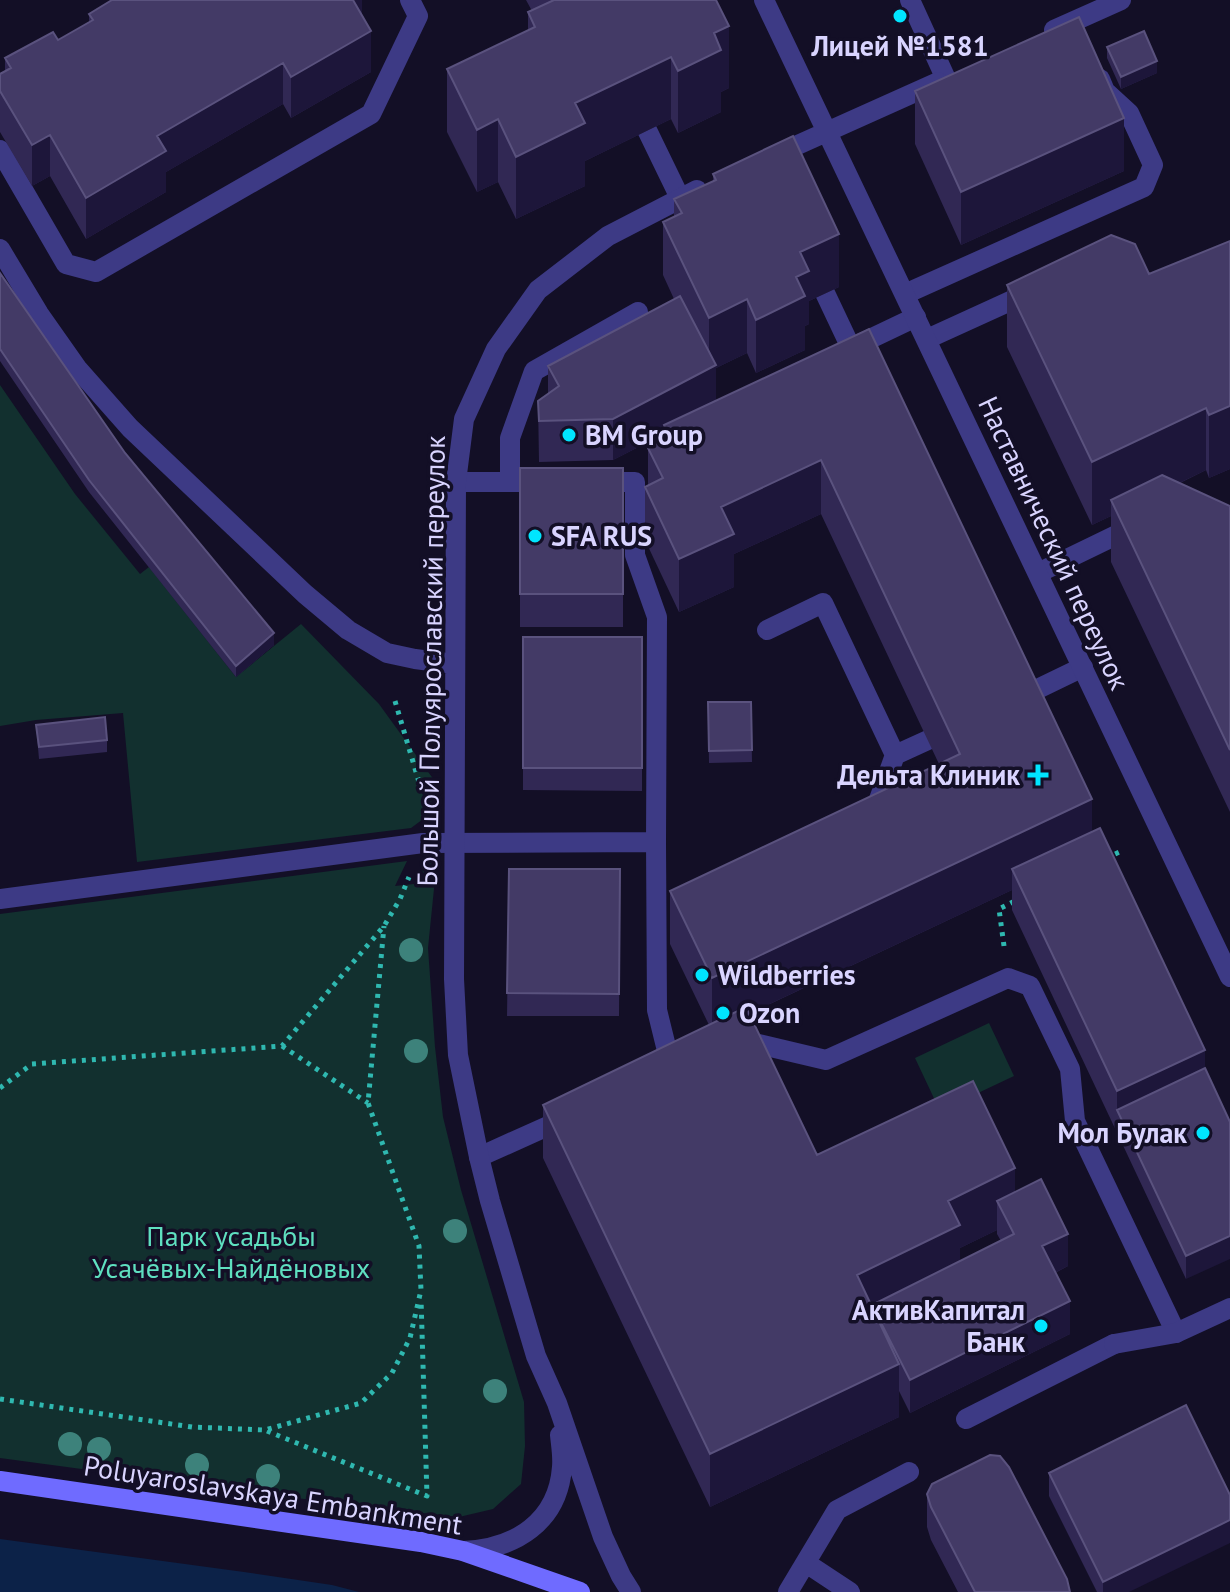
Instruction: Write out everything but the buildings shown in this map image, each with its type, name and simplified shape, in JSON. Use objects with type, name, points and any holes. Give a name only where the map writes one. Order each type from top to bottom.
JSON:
[{"type":"main road","name":"Poluyaroslavskaya Embankment","points":[[0,1481],[463,1551],[580,1592]]},
{"type":"street","points":[[0,150],[66,264],[96,272],[371,114],[418,16],[410,0]]},
{"type":"street","name":"Наставнический переулок","points":[[764,0],[1230,977]]},
{"type":"street","points":[[759,163],[953,75],[910,0]]},
{"type":"street","points":[[1031,40],[1121,0]]},
{"type":"street","points":[[1074,21],[1085,44]]},
{"type":"street","points":[[905,294],[1144,187],[1153,165],[1129,113],[1105,91],[1094,64]]},
{"type":"street","points":[[647,130],[680,198]]},
{"type":"street","name":"Большой Полуярославский переулок","points":[[557,1403],[536,1356],[479,1157],[458,1055],[454,979],[454,664],[456,482],[464,419],[496,349],[538,290],[608,236],[720,180]]},
{"type":"street","points":[[0,249],[39,314],[94,388],[130,428],[305,594],[348,630],[387,653],[454,664]]},
{"type":"street","points":[[927,339],[1044,286]]},
{"type":"street","points":[[825,293],[851,348],[916,317]]},
{"type":"street","points":[[510,482],[510,438],[534,371],[638,312]]},
{"type":"street","points":[[456,482],[635,482],[635,555],[657,617],[657,1010],[672,1072]]},
{"type":"street","points":[[1038,573],[1152,518]]},
{"type":"street","points":[[767,630],[823,603],[895,755],[877,805],[849,819]]},
{"type":"street","points":[[1019,698],[1083,667]]},
{"type":"street","points":[[895,755],[928,740]]},
{"type":"street","points":[[0,899],[423,843],[656,842]]},
{"type":"street","points":[[727,1053],[754,1043],[826,1060],[1008,978],[1030,986],[1070,1069],[1075,1121],[1176,1333]]},
{"type":"street","points":[[479,1157],[589,1108]]},
{"type":"street","points":[[966,1419],[1114,1344],[1176,1333],[1230,1308]]},
{"type":"street","points":[[463,1551],[481,1550],[514,1540],[536,1526],[551,1507],[563,1464],[557,1403]]},
{"type":"street","points":[[557,1403],[603,1537],[631,1592]]},
{"type":"street","points":[[788,1592],[837,1510],[909,1472]]},
{"type":"street","points":[[806,1563],[850,1592]]},
{"type":"path","points":[[395,701],[419,780]]},
{"type":"path","points":[[282,1046],[384,926],[400,899],[423,843]]},
{"type":"path","points":[[1096,863],[1124,850]]},
{"type":"path","points":[[1008,978],[999,909],[1026,896]]},
{"type":"path","points":[[265,1430],[427,1496],[419,1246],[368,1103],[384,926]]},
{"type":"path","points":[[0,1088],[32,1064],[282,1046],[368,1103]]},
{"type":"path","points":[[0,1399],[192,1427],[265,1430],[361,1403],[392,1373],[410,1338],[421,1290]]},
{"type":"green space","points":[[0,385],[75,494],[140,574],[149,567],[236,677],[301,624],[379,704],[434,780],[430,814],[411,828],[137,862],[123,713],[0,726]]},
{"type":"green space","name":"Парк усадьбы Усачёвых-Найдёновых","points":[[428,859],[437,859],[428,948],[443,1117],[461,1190],[524,1402],[525,1446],[521,1484],[493,1509],[459,1517],[0,1458],[0,914],[407,861],[395,886],[414,884]]},
{"type":"green space","points":[[989,1023],[1014,1076],[940,1111],[915,1058]]},
{"type":"water","points":[[0,1539],[244,1572],[359,1592],[0,1592]]},
{"type":"place","name":"Лицей №1581","points":[[900,16]]},
{"type":"place","name":"BM Group","points":[[569,435]]},
{"type":"place","name":"SFA RUS","points":[[535,536]]},
{"type":"place","name":"Дельта Клиник","points":[[1038,775]]},
{"type":"place","name":"Wildberries","points":[[702,975]]},
{"type":"place","name":"Ozon","points":[[723,1013]]},
{"type":"place","name":"Мол Булак","points":[[1203,1133]]},
{"type":"place","name":"АктивКапитал Банк","points":[[1041,1326]]}]
